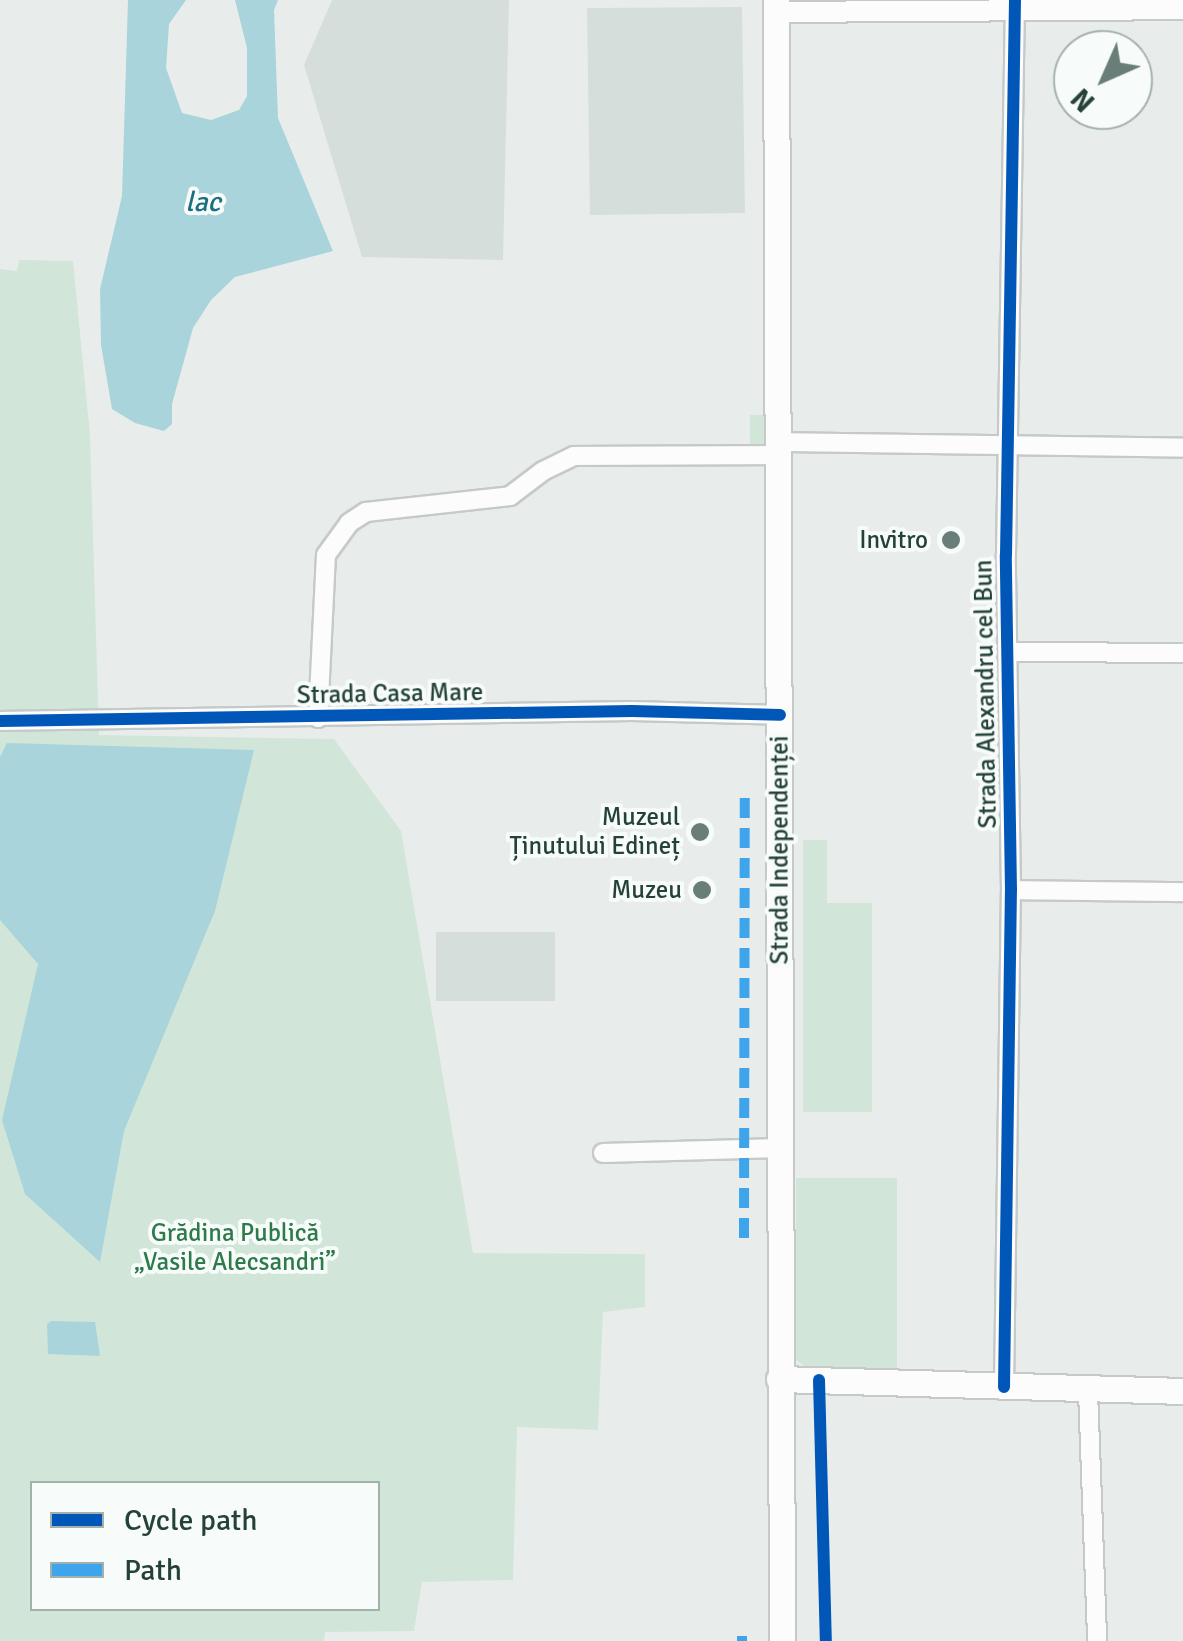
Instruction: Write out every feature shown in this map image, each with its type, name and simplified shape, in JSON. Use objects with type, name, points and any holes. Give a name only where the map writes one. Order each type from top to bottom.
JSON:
[{"type":"main road","name":"Strada Independenței","points":[[776,6],[782,1641]]},
{"type":"main road","points":[[779,1379],[1183,1391]]},
{"type":"street","points":[[776,6],[1183,9]]},
{"type":"street","name":"Strada Alexandru cel Bun","points":[[1004,1387],[1011,890],[1008,444],[1015,7]]},
{"type":"street","points":[[318,718],[326,555],[348,523],[366,512],[510,496],[542,471],[574,456],[1008,444],[1183,448]]},
{"type":"street","points":[[1009,652],[1183,652]]},
{"type":"street","name":"Strada Casa Mare","points":[[0,721],[632,711],[780,716]]},
{"type":"street","points":[[1011,890],[1183,892]]},
{"type":"street","points":[[603,1153],[780,1148]]},
{"type":"street","points":[[1088,1390],[1097,1641]]},
{"type":"shaded area","points":[[332,0],[509,0],[503,260],[362,257],[304,65]]},
{"type":"shaded area","points":[[742,7],[745,213],[590,215],[587,8]]},
{"type":"shaded area","points":[[436,932],[555,932],[555,1001],[436,1001]]},
{"type":"green space","name":"Grădina Publică „Vasile Alecsandri”","points":[[19,260],[73,261],[90,435],[99,735],[334,739],[401,831],[473,1253],[645,1254],[645,1307],[603,1312],[598,1430],[517,1427],[513,1580],[422,1582],[414,1631],[325,1632],[324,1641],[0,1641],[0,269],[17,271]]},
{"type":"green space","points":[[750,415],[767,415],[766,449],[750,448]]},
{"type":"green space","points":[[803,840],[827,840],[827,903],[872,903],[872,1112],[803,1112]]},
{"type":"green space","points":[[796,1178],[897,1178],[897,1370],[810,1370],[796,1360]]},
{"type":"water","name":"lac","points":[[128,0],[186,0],[169,24],[166,68],[182,113],[211,120],[239,110],[247,96],[247,48],[235,0],[278,0],[274,10],[278,118],[333,251],[235,277],[211,300],[193,328],[172,404],[172,424],[164,431],[135,423],[112,409],[101,345],[100,289],[122,196]]},
{"type":"water","points":[[7,743],[254,750],[215,911],[124,1131],[100,1262],[25,1194],[2,1120],[38,964],[0,920],[0,757]]},
{"type":"water","points":[[95,1322],[100,1356],[48,1354],[47,1324]]},
{"type":"marked path","points":[[744,1238],[745,797]]},
{"type":"marked path","points":[[742,1636],[742,1641]]},
{"type":"cycle path","points":[[1004,1387],[1011,890],[1006,555],[1015,0]]},
{"type":"cycle path","points":[[0,721],[632,711],[780,715]]},
{"type":"cycle path","points":[[819,1380],[826,1641]]},
{"type":"place","name":"Invitro","points":[[951,540]]},
{"type":"place","name":"Muzeul Ținutului Edineț","points":[[700,832]]},
{"type":"place","name":"Muzeu","points":[[702,890]]}]
